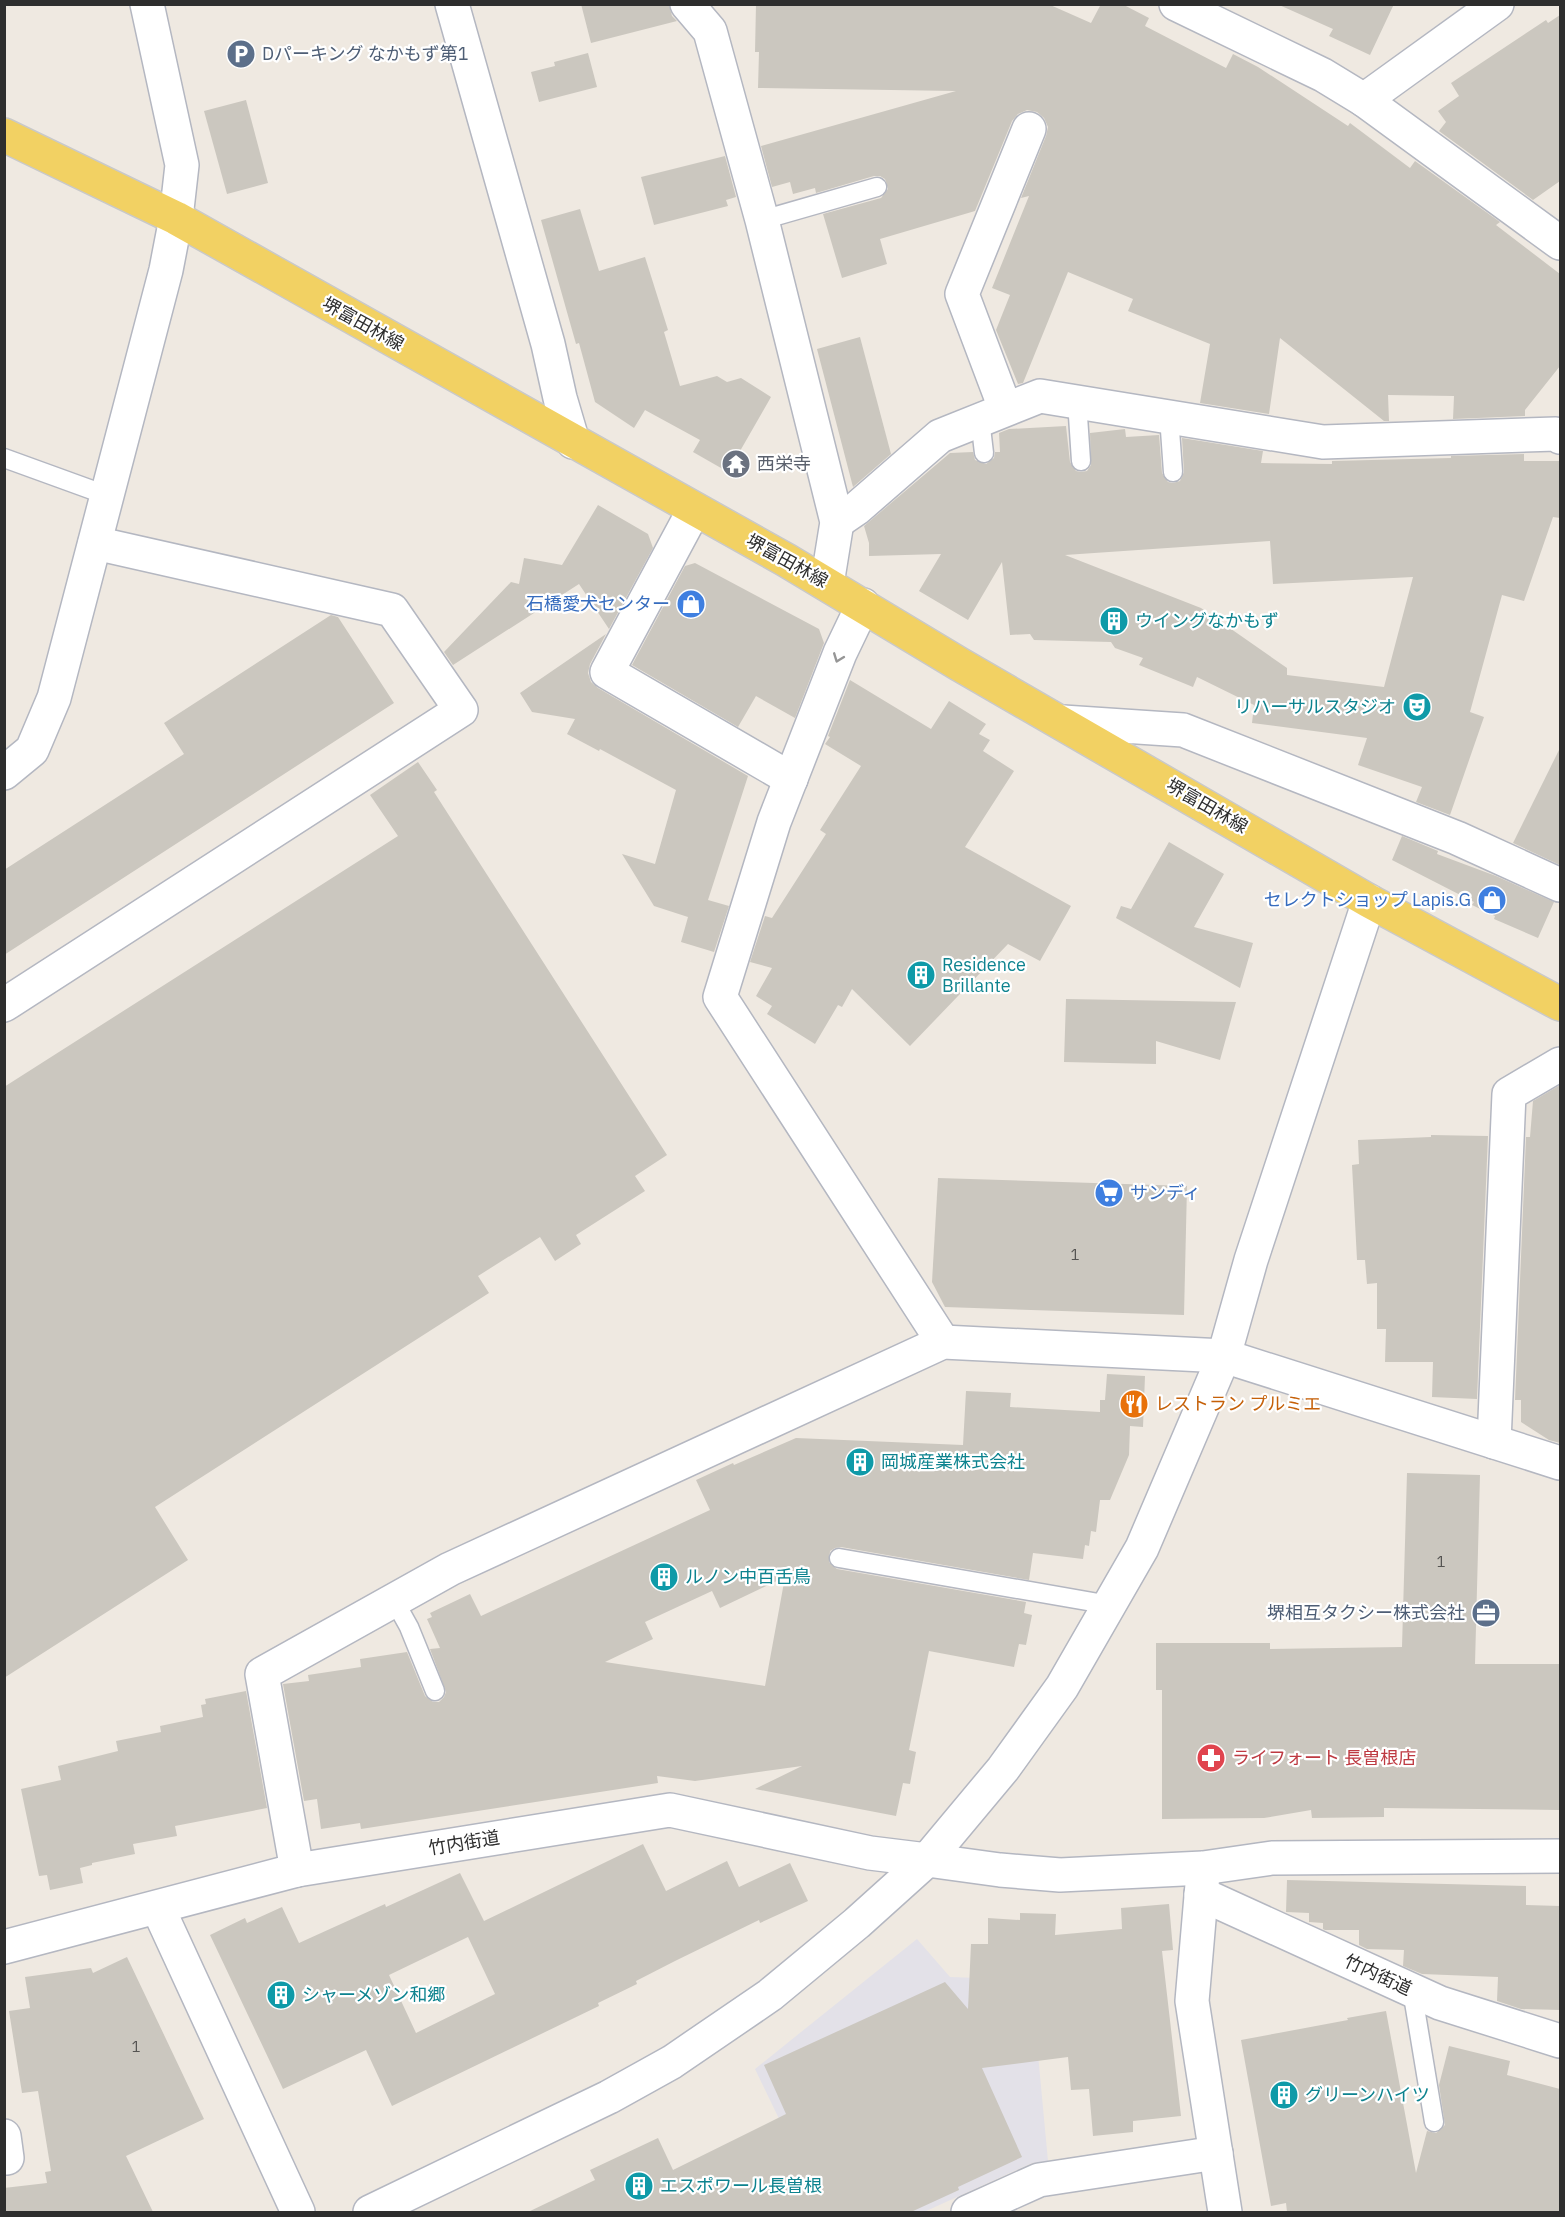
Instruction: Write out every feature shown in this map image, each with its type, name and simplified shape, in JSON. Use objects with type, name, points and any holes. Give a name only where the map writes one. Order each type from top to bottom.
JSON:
[{"type":"main road","name":"堺富田林線","points":[[4,135],[176,218],[827,584],[959,664],[1063,722],[1369,901],[1560,1004]]},
{"type":"street","points":[[4,773],[32,750],[54,698],[166,270],[176,218],[182,165],[147,4]]},
{"type":"street","points":[[453,4],[573,442]]},
{"type":"street","points":[[687,4],[710,31],[762,220],[837,522],[827,584]]},
{"type":"street","points":[[1176,4],[1323,75],[1554,228]]},
{"type":"street","points":[[1364,100],[1497,4]]},
{"type":"street","points":[[992,414],[962,294],[1029,129]]},
{"type":"street","points":[[837,522],[856,509],[940,436],[1040,396],[1323,442],[1556,434],[1560,437]]},
{"type":"street","points":[[694,510],[607,672],[791,779]]},
{"type":"street","points":[[4,1005],[461,710],[392,610],[95,543]]},
{"type":"street","points":[[863,605],[840,652],[774,822],[720,997],[943,1342]]},
{"type":"street","points":[[1063,722],[1183,730],[1456,838],[1560,885]]},
{"type":"street","points":[[370,2212],[609,2097],[672,2062],[770,1995],[857,1923],[927,1860],[1003,1769],[1062,1687],[1142,1548],[1224,1356],[1251,1260],[1369,901]]},
{"type":"street","points":[[1494,1442],[1509,1094],[1560,1064]]},
{"type":"street","points":[[297,1869],[262,1674],[450,1569],[943,1342],[1224,1356],[1560,1463]]},
{"type":"street","name":"竹内街道","points":[[4,1947],[158,1908],[297,1869],[670,1810],[870,1854],[1060,1875],[1202,1881],[1272,1858],[1560,1856]]},
{"type":"street","points":[[1202,1881],[1192,2001],[1225,2212]]},
{"type":"street","name":"竹内街道","points":[[1202,1881],[1440,2003],[1560,2041]]},
{"type":"street","points":[[158,1908],[298,2212]]},
{"type":"street","points":[[4,2136],[7,2158],[4,2158]]},
{"type":"street","points":[[968,2212],[1039,2180],[1216,2153]]},
{"type":"lane","points":[[762,220],[878,187]]},
{"type":"lane","points":[[1077,401],[1081,461]]},
{"type":"lane","points":[[984,453],[992,414]]},
{"type":"lane","points":[[1169,416],[1173,472]]},
{"type":"lane","points":[[4,458],[106,495]]},
{"type":"lane","points":[[839,1558],[1110,1605]]},
{"type":"lane","points":[[394,1600],[409,1627],[435,1691]]},
{"type":"lane","points":[[1412,1990],[1434,2122]]},
{"type":"shaded area","points":[[917,1939],[950,1977],[1031,1980],[1048,2161],[1032,2163],[924,2212],[824,2212],[755,2069]]},
{"type":"building","points":[[581,4],[669,4],[672,16],[677,21],[591,43]]},
{"type":"building","points":[[756,4],[1048,4],[1091,23],[1101,4],[1122,4],[1149,18],[1145,26],[1226,68],[1233,54],[1258,67],[1348,126],[1350,123],[1410,168],[1415,161],[1500,222],[1496,225],[1560,274],[1560,366],[1525,410],[1525,416],[1453,419],[1454,396],[1388,395],[1389,421],[1384,421],[1280,338],[1269,414],[1200,403],[1210,344],[1128,311],[1133,299],[1068,272],[1023,383],[1018,384],[996,330],[1010,295],[992,288],[1029,196],[1021,198],[1046,136],[1048,127],[1044,118],[1037,112],[1027,110],[1018,114],[1012,121],[975,211],[880,239],[887,264],[842,278],[823,214],[881,198],[888,189],[885,179],[874,176],[816,193],[815,188],[793,194],[790,182],[772,187],[761,146],[956,91],[758,88],[759,52],[755,52]]},
{"type":"building","points":[[1277,4],[1394,4],[1370,55],[1329,36],[1333,29]]},
{"type":"building","points":[[1560,15],[1560,181],[1533,200],[1439,131],[1446,122],[1438,111],[1459,96],[1451,83],[1546,20],[1548,23]]},
{"type":"building","points":[[588,53],[597,87],[539,102],[531,72],[555,66],[554,62]]},
{"type":"building","points":[[246,100],[268,183],[227,194],[204,111]]},
{"type":"building","points":[[725,156],[736,197],[726,200],[728,206],[654,225],[641,177]]},
{"type":"building","points":[[580,209],[599,271],[645,257],[668,330],[664,332],[680,386],[717,376],[727,382],[741,378],[771,397],[728,472],[693,452],[700,440],[645,410],[634,428],[595,402],[541,220]]},
{"type":"building","points":[[860,337],[891,454],[853,487],[817,349]]},
{"type":"building","points":[[1066,426],[1070,462],[1076,471],[1081,472],[1087,471],[1091,465],[1090,433],[1125,429],[1126,437],[1159,435],[1162,473],[1168,482],[1173,483],[1180,481],[1184,472],[1182,438],[1263,451],[1261,463],[1332,464],[1332,461],[1524,454],[1524,461],[1560,461],[1560,518],[1553,517],[1524,601],[1502,595],[1470,712],[1484,717],[1450,815],[1416,802],[1422,787],[1358,765],[1367,738],[1252,723],[1254,705],[1197,677],[1193,687],[1139,665],[1143,658],[1115,648],[1111,642],[1034,640],[1030,634],[1010,635],[1002,562],[968,620],[919,591],[941,554],[869,556],[869,543],[864,526],[950,453],[973,452],[975,460],[986,464],[994,458],[995,452],[1000,452],[999,433],[1009,429]],"holes":[[[1270,541],[1273,584],[1413,577],[1384,687],[1287,675],[1287,668],[1201,608],[1065,555]]]},
{"type":"building","points":[[598,505],[648,534],[653,548],[609,629],[579,584],[453,665],[444,652],[511,582],[519,584],[524,558],[562,565]]},
{"type":"building","points":[[695,563],[819,629],[824,643],[795,718],[756,696],[738,727],[632,665],[685,566]]},
{"type":"building","points":[[331,615],[338,617],[394,703],[4,955],[4,870],[184,754],[164,723]]},
{"type":"building","points":[[606,634],[590,664],[588,673],[591,682],[748,776],[708,900],[729,906],[714,952],[681,942],[688,917],[654,906],[622,854],[655,864],[676,790],[567,734],[575,719],[532,712],[520,693]]},
{"type":"building","points":[[850,680],[931,729],[949,701],[986,724],[979,734],[990,740],[983,751],[1014,771],[965,847],[1071,906],[1040,961],[1008,944],[910,1046],[852,989],[842,1007],[838,1005],[815,1044],[767,1014],[772,1006],[756,996],[772,968],[750,962],[765,916],[772,918],[826,834],[820,830],[861,766],[825,744],[830,737],[828,736]]},
{"type":"building","points":[[1560,748],[1560,865],[1513,843]]},
{"type":"building","points":[[418,762],[437,790],[434,792],[667,1155],[635,1176],[645,1191],[576,1235],[581,1244],[555,1261],[540,1237],[478,1276],[489,1293],[155,1507],[188,1560],[4,1678],[4,1087],[398,836],[370,795]]},
{"type":"building","points":[[1402,836],[1438,851],[1437,854],[1496,876],[1554,902],[1538,938],[1494,919],[1495,916],[1472,905],[1474,902],[1392,860]]},
{"type":"building","points":[[1169,842],[1224,874],[1194,927],[1253,943],[1240,988],[1116,918],[1121,906],[1131,909]]},
{"type":"building","points":[[1066,999],[1236,1002],[1220,1060],[1156,1041],[1156,1064],[1064,1062]]},
{"type":"building","points":[[1560,1085],[1560,1443],[1549,1440],[1521,1422],[1521,1400],[1515,1400],[1526,1137],[1530,1137],[1533,1101]]},
{"type":"building","points":[[1431,1135],[1488,1136],[1477,1399],[1432,1397],[1433,1362],[1385,1362],[1386,1329],[1377,1329],[1377,1283],[1367,1284],[1365,1260],[1357,1260],[1352,1165],[1359,1164],[1358,1140],[1431,1137]]},
{"type":"building","points":[[938,1178],[1187,1186],[1184,1315],[945,1307],[932,1282]]},
{"type":"building","points":[[1107,1374],[1145,1376],[1143,1427],[1130,1426],[1129,1455],[1110,1500],[1100,1500],[1096,1532],[1091,1531],[1089,1546],[1085,1545],[1083,1559],[1033,1553],[1029,1580],[841,1547],[830,1551],[829,1562],[837,1569],[1026,1602],[1024,1613],[1032,1615],[1026,1645],[1019,1644],[1014,1667],[929,1651],[909,1750],[916,1752],[910,1784],[903,1783],[896,1816],[755,1789],[802,1766],[695,1781],[657,1776],[658,1783],[361,1829],[360,1823],[321,1829],[317,1799],[304,1801],[283,1684],[309,1681],[308,1675],[361,1667],[360,1659],[407,1652],[425,1696],[433,1702],[439,1702],[446,1692],[430,1649],[440,1648],[427,1619],[432,1617],[430,1613],[470,1594],[481,1616],[710,1510],[696,1480],[733,1463],[734,1465],[796,1438],[963,1445],[966,1391],[1011,1393],[1010,1407],[1100,1412],[1100,1400],[1105,1400]],"holes":[[[785,1577],[765,1686],[605,1662],[653,1639],[645,1622],[712,1591],[720,1608]]]},
{"type":"building","points":[[1407,1473],[1480,1475],[1475,1664],[1560,1664],[1559,1810],[1384,1808],[1384,1817],[1312,1818],[1311,1810],[1264,1818],[1162,1819],[1162,1690],[1156,1690],[1156,1643],[1270,1643],[1270,1649],[1402,1647]]},
{"type":"building","points":[[246,1691],[267,1808],[175,1826],[177,1836],[133,1844],[135,1854],[92,1863],[92,1865],[80,1868],[83,1883],[50,1890],[47,1875],[39,1876],[21,1789],[61,1780],[58,1766],[118,1751],[116,1741],[161,1732],[160,1726],[203,1717],[201,1705],[206,1704],[205,1699]]},
{"type":"building","points":[[643,1844],[666,1891],[727,1861],[739,1887],[790,1863],[808,1901],[760,1923],[759,1920],[675,1961],[636,1981],[637,1984],[598,2003],[599,2006],[392,2106],[366,2050],[283,2089],[210,1935],[245,1918],[247,1923],[282,1907],[299,1943],[460,1873],[484,1921]],"holes":[[[468,1937],[495,1994],[416,2033],[389,1975]]]},
{"type":"building","points":[[1287,1880],[1526,1886],[1526,1905],[1560,1906],[1560,2010],[1521,2009],[1497,2001],[1498,1977],[1422,1974],[1403,1966],[1404,1950],[1367,1949],[1359,1945],[1359,1930],[1325,1930],[1323,1923],[1309,1922],[1309,1913],[1286,1912]]},
{"type":"building","points":[[1169,1904],[1173,1950],[1162,1951],[1181,2116],[1133,2121],[1133,2132],[1093,2136],[1089,2089],[1071,2090],[1068,2057],[982,2068],[1022,2157],[911,2212],[528,2212],[595,2180],[590,2170],[658,2138],[673,2170],[786,2114],[764,2065],[945,1982],[968,2009],[971,1944],[988,1944],[988,1918],[1020,1920],[1020,1913],[1056,1914],[1055,1935],[1122,1929],[1121,1908]]},
{"type":"building","points":[[127,1957],[204,2119],[126,2156],[153,2212],[4,2212],[4,2188],[47,2183],[45,2172],[51,2171],[38,2091],[22,2093],[9,2011],[30,2008],[25,1977],[91,1968],[93,1973]]},
{"type":"building","points":[[1386,2011],[1416,2173],[1427,2131],[1436,2133],[1445,2125],[1439,2085],[1449,2046],[1510,2061],[1507,2075],[1560,2089],[1560,2212],[1287,2212],[1286,2203],[1271,2206],[1241,2040]]},
{"type":"place","name":"Dパーキング なかもず第1","points":[[241,54]]},
{"type":"place","name":"西栄寺","points":[[736,464]]},
{"type":"place","name":"石橋愛犬センター","points":[[691,604]]},
{"type":"place","name":"ウイングなかもず","points":[[1114,621]]},
{"type":"place","name":"リハーサルスタジオ","points":[[1417,707]]},
{"type":"place","name":"セレクトショップ Lapis.G","points":[[1492,900]]},
{"type":"place","name":"Residence Brillante","points":[[921,975]]},
{"type":"place","name":"サンディ","points":[[1109,1193]]},
{"type":"place","name":"レストラン プルミエ","points":[[1134,1404]]},
{"type":"place","name":"岡城産業株式会社","points":[[860,1462]]},
{"type":"place","name":"ルノン中百舌鳥","points":[[664,1577]]},
{"type":"place","name":"堺相互タクシー株式会社","points":[[1486,1613]]},
{"type":"place","name":"ライフォート 長曽根店","points":[[1211,1758]]},
{"type":"place","name":"シャーメゾン和郷","points":[[281,1995]]},
{"type":"place","name":"グリーンハイツ","points":[[1284,2095]]},
{"type":"place","name":"エスポワール長曽根","points":[[639,2186]]}]
